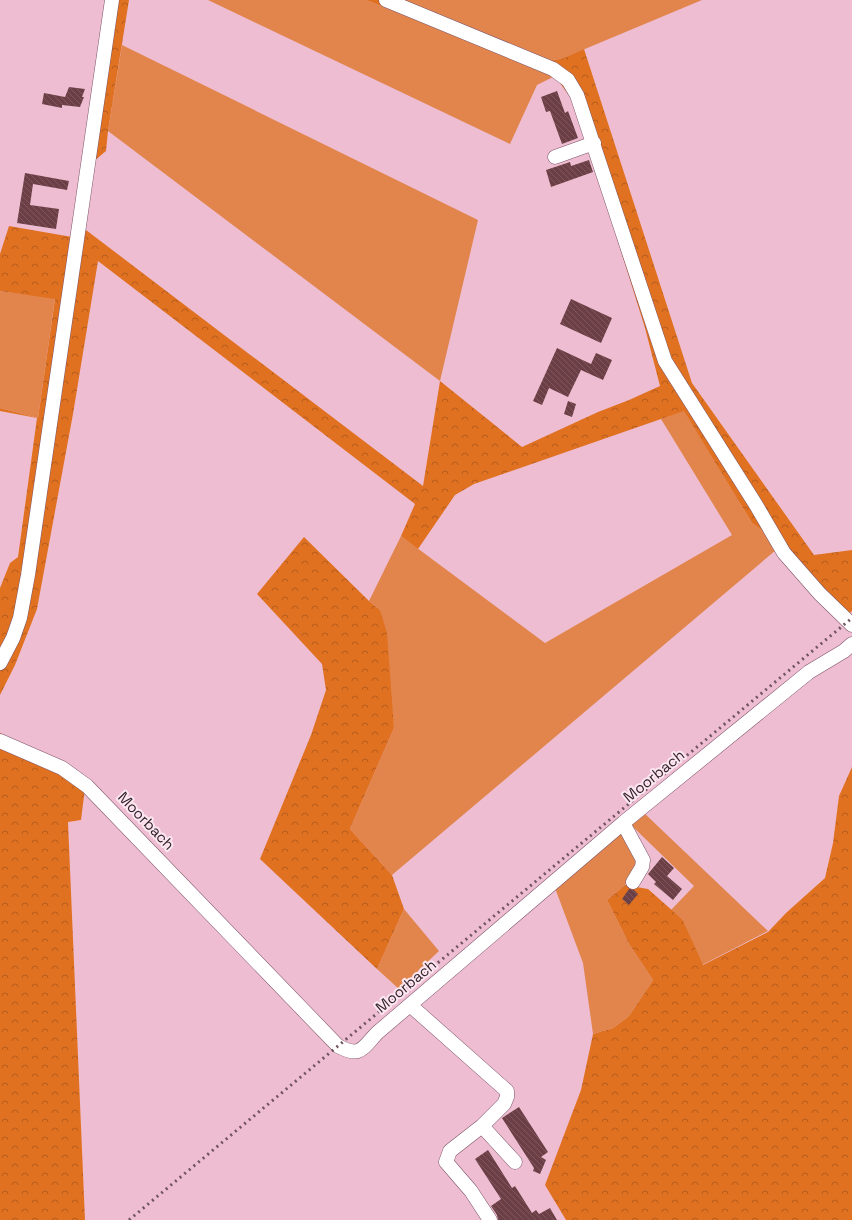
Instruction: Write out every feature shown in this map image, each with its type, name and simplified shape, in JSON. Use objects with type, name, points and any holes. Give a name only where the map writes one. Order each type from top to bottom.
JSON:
[{"type":"street","points":[[0,663],[13,638],[20,618],[28,575],[112,0]]},
{"type":"street","points":[[386,0],[553,69],[568,80],[577,95],[594,143],[665,361],[756,505],[784,554],[820,594],[852,625]]},
{"type":"street","points":[[555,158],[594,143]]},
{"type":"street","name":"Moorbach","points":[[0,741],[62,768],[87,786],[338,1046],[349,1052],[355,1053],[362,1049],[377,1033],[623,824],[810,672],[844,651],[852,644]]},
{"type":"street","points":[[623,824],[643,860],[642,867],[633,882]]},
{"type":"street","points":[[410,1005],[507,1091],[507,1097],[504,1104],[482,1126],[450,1151],[446,1162],[472,1191],[490,1220]]},
{"type":"street","points":[[482,1126],[515,1162]]},
{"type":"shaded area","points":[[208,0],[366,0],[555,76],[537,85],[510,144]]},
{"type":"shaded area","points":[[407,0],[702,0],[561,59],[550,60]]},
{"type":"shaded area","points":[[122,45],[478,220],[440,381],[108,131]]},
{"type":"shaded area","points":[[0,291],[55,298],[38,418],[0,408]]},
{"type":"shaded area","points":[[684,410],[752,523],[767,534],[776,550],[392,875],[350,829],[394,728],[380,610],[369,601],[401,536],[545,643],[732,535],[661,419]]},
{"type":"shaded area","points":[[643,812],[768,931],[702,965],[683,920],[671,910],[694,886],[630,824]]},
{"type":"shaded area","points":[[621,830],[638,861],[625,885],[607,900],[629,944],[653,980],[629,1016],[613,1028],[593,1034],[583,963],[555,888]]},
{"type":"shaded area","points":[[404,909],[439,951],[399,989],[377,969]]},
{"type":"green space","points":[[118,0],[129,0],[106,151],[94,161]]},
{"type":"green space","points":[[366,0],[407,0],[550,60],[561,59],[584,49],[692,383],[814,555],[852,550],[852,611],[845,617],[785,547],[752,523],[684,411],[474,484],[455,495],[418,549],[401,536],[415,504],[98,261],[73,414],[37,609],[15,665],[0,695],[0,588],[10,563],[18,557],[37,418],[0,411],[0,408],[38,418],[55,299],[0,291],[0,254],[9,226],[72,237],[86,230],[423,486],[440,381],[522,447],[598,412],[660,386],[645,328],[575,104],[555,76]]},
{"type":"green space","points":[[304,537],[380,610],[387,633],[394,728],[350,829],[392,875],[404,909],[377,969],[260,859],[311,735],[326,690],[322,664],[257,594]]},
{"type":"green space","points":[[0,733],[64,763],[85,788],[81,820],[68,822],[85,1220],[0,1220]]},
{"type":"green space","points":[[852,767],[852,1220],[566,1220],[545,1185],[581,1090],[593,1034],[613,1028],[629,1016],[653,980],[629,944],[607,900],[625,885],[648,889],[683,920],[703,965],[768,932],[786,913],[825,878],[833,843],[839,796]]},
{"type":"building","points":[[69,87],[85,89],[80,107],[62,105],[62,108],[42,104],[44,93],[65,97]]},
{"type":"building","points":[[557,91],[565,113],[568,111],[578,138],[562,144],[550,111],[546,112],[541,97]]},
{"type":"building","points":[[589,160],[593,172],[551,187],[546,170],[570,162],[571,166]]},
{"type":"building","points":[[25,173],[69,181],[67,190],[33,184],[30,205],[59,209],[56,229],[17,223]]},
{"type":"building","points":[[571,299],[612,318],[601,343],[560,324]]},
{"type":"building","points":[[557,348],[591,364],[596,353],[612,360],[603,380],[581,370],[568,397],[549,388],[542,405],[533,401]]},
{"type":"building","points":[[568,401],[576,404],[572,417],[564,414]]},
{"type":"building","points":[[662,857],[674,868],[667,876],[682,889],[673,900],[654,884],[656,882],[648,874]]},
{"type":"building","points":[[629,889],[634,890],[638,894],[629,905],[622,899]]},
{"type":"building","points":[[519,1107],[548,1152],[541,1157],[546,1160],[540,1174],[533,1171],[534,1168],[502,1118]]},
{"type":"building","points":[[488,1150],[512,1188],[515,1186],[532,1213],[536,1210],[539,1214],[550,1208],[557,1220],[498,1220],[497,1215],[491,1206],[501,1199],[475,1159]]},
{"type":"railway","points":[[129,1220],[852,618]]}]
